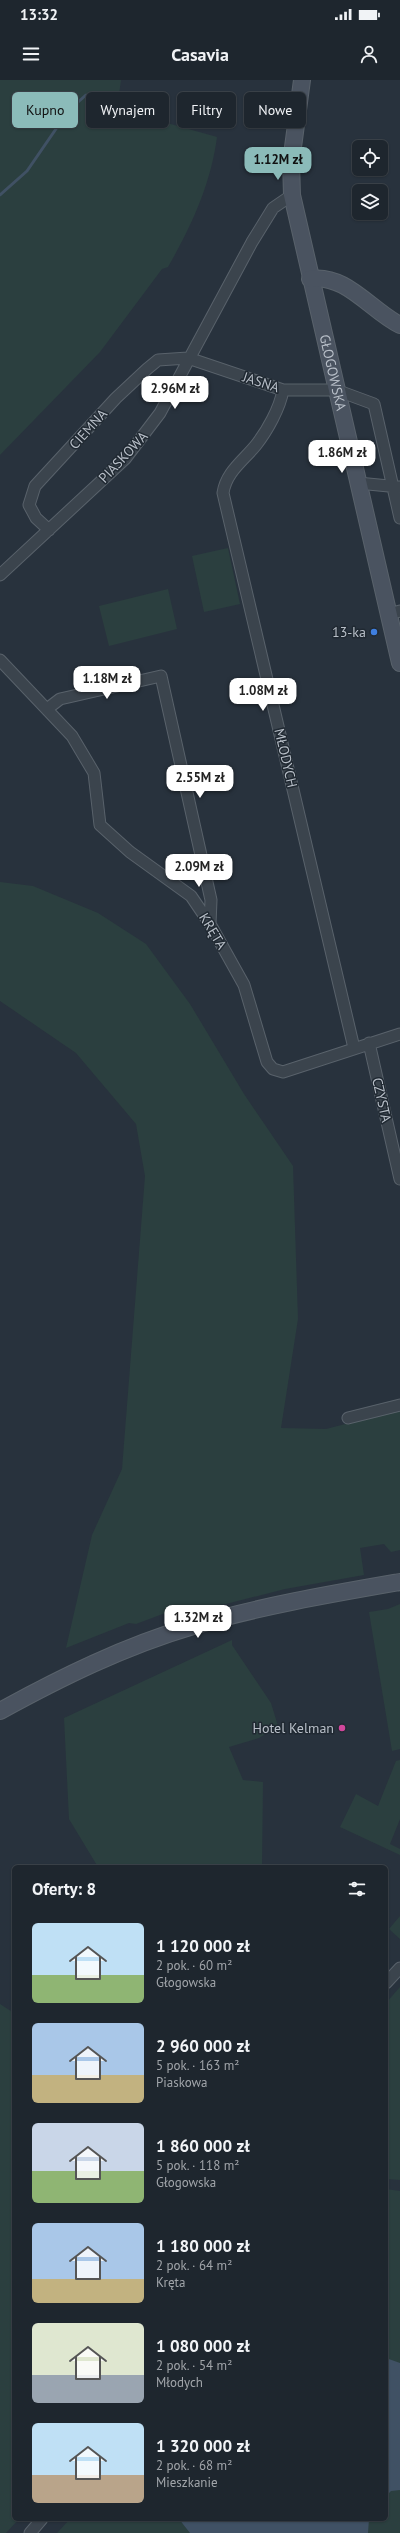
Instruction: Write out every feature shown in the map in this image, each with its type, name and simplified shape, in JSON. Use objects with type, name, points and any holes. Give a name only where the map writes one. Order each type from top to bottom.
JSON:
[{"type":"street","name":"GŁOGOWSKA","points":[[302,80],[291,162],[292,195],[310,279],[358,483],[394,612],[400,663]]},
{"type":"street","name":"PIASKOWA","points":[[0,575],[125,459],[142,438],[160,413],[188,358],[273,208],[292,195]]},
{"type":"street","points":[[310,279],[326,279],[339,284],[400,325]]},
{"type":"street","name":"JASNA","points":[[188,358],[283,390],[336,390]]},
{"type":"street","name":"CIEMNA","points":[[49,530],[36,518],[29,505],[36,486],[116,398],[153,364],[158,360],[188,358]]},
{"type":"street","name":"MŁODYCH","points":[[283,390],[282,398],[263,435],[229,474],[224,483],[223,493],[354,1048]]},
{"type":"street","points":[[336,390],[374,404],[396,487],[400,518]]},
{"type":"street","points":[[358,483],[396,487]]},
{"type":"street","name":"KRĘTA","points":[[0,660],[72,736],[94,773],[100,825],[130,852],[191,896],[210,924],[244,985],[266,1062],[273,1069],[283,1072],[400,1034]]},
{"type":"street","points":[[47,709],[60,699],[160,676],[211,900],[210,924]]},
{"type":"street","name":"CZYSTA","points":[[369,1044],[400,1179]]},
{"type":"street","points":[[348,1418],[400,1405]]},
{"type":"street","points":[[0,1711],[114,1654],[193,1626],[300,1600],[400,1582]]},
{"type":"street","points":[[388,1981],[399,1972]]},
{"type":"street","points":[[30,2533],[40,2521]]},
{"type":"green space","points":[[0,80],[121,80],[119,92],[86,92],[86,128],[169,128],[169,124],[177,126],[177,128],[185,128],[217,137],[210,172],[205,188],[185,236],[168,267],[162,269],[100,352],[0,455]]},
{"type":"green space","points":[[228,548],[240,604],[204,612],[192,556]]},
{"type":"green space","points":[[168,589],[177,629],[109,646],[99,606]]},
{"type":"green space","points":[[0,882],[33,886],[98,913],[146,944],[190,1004],[244,1094],[293,1166],[298,1319],[281,1428],[326,1429],[400,1410],[400,1550],[391,1552],[384,1544],[360,1548],[364,1575],[285,1589],[226,1604],[204,1607],[184,1606],[136,1624],[129,1623],[66,1648],[92,1535],[122,1469],[145,1176],[136,1124],[76,1053],[0,1001]]},
{"type":"green space","points":[[400,1604],[400,1749],[392,1751],[369,1612],[388,1609]]},
{"type":"green space","points":[[232,1640],[232,1645],[271,1703],[278,1726],[259,1738],[229,1747],[243,1780],[263,1782],[262,1865],[97,1865],[69,1819],[64,1718]]},
{"type":"green space","points":[[400,1760],[400,1819],[390,1844],[400,1849],[400,1855],[340,1827],[356,1794],[378,1806],[396,1761]]},
{"type":"green space","points":[[400,1916],[400,1939],[389,1929]]},
{"type":"green space","points":[[400,1987],[400,2180],[388,2179],[388,2001]]},
{"type":"green space","points":[[0,2004],[12,2012],[12,2521],[17,2521],[6,2533],[0,2533]]},
{"type":"green space","points":[[388,2189],[400,2191],[400,2533],[57,2533],[68,2521],[388,2521]]},
{"type":"water","points":[[388,2359],[400,2363],[400,2490],[391,2491],[388,2494]]},
{"type":"water","points":[[181,2521],[369,2521],[368,2533],[190,2533]]},
{"type":"waterway","points":[[0,195],[27,171],[69,110],[86,95]]},
{"type":"place","name":"13-ka","points":[[374,632]]},
{"type":"place","name":"Hotel Kelman","points":[[342,1728]]}]
